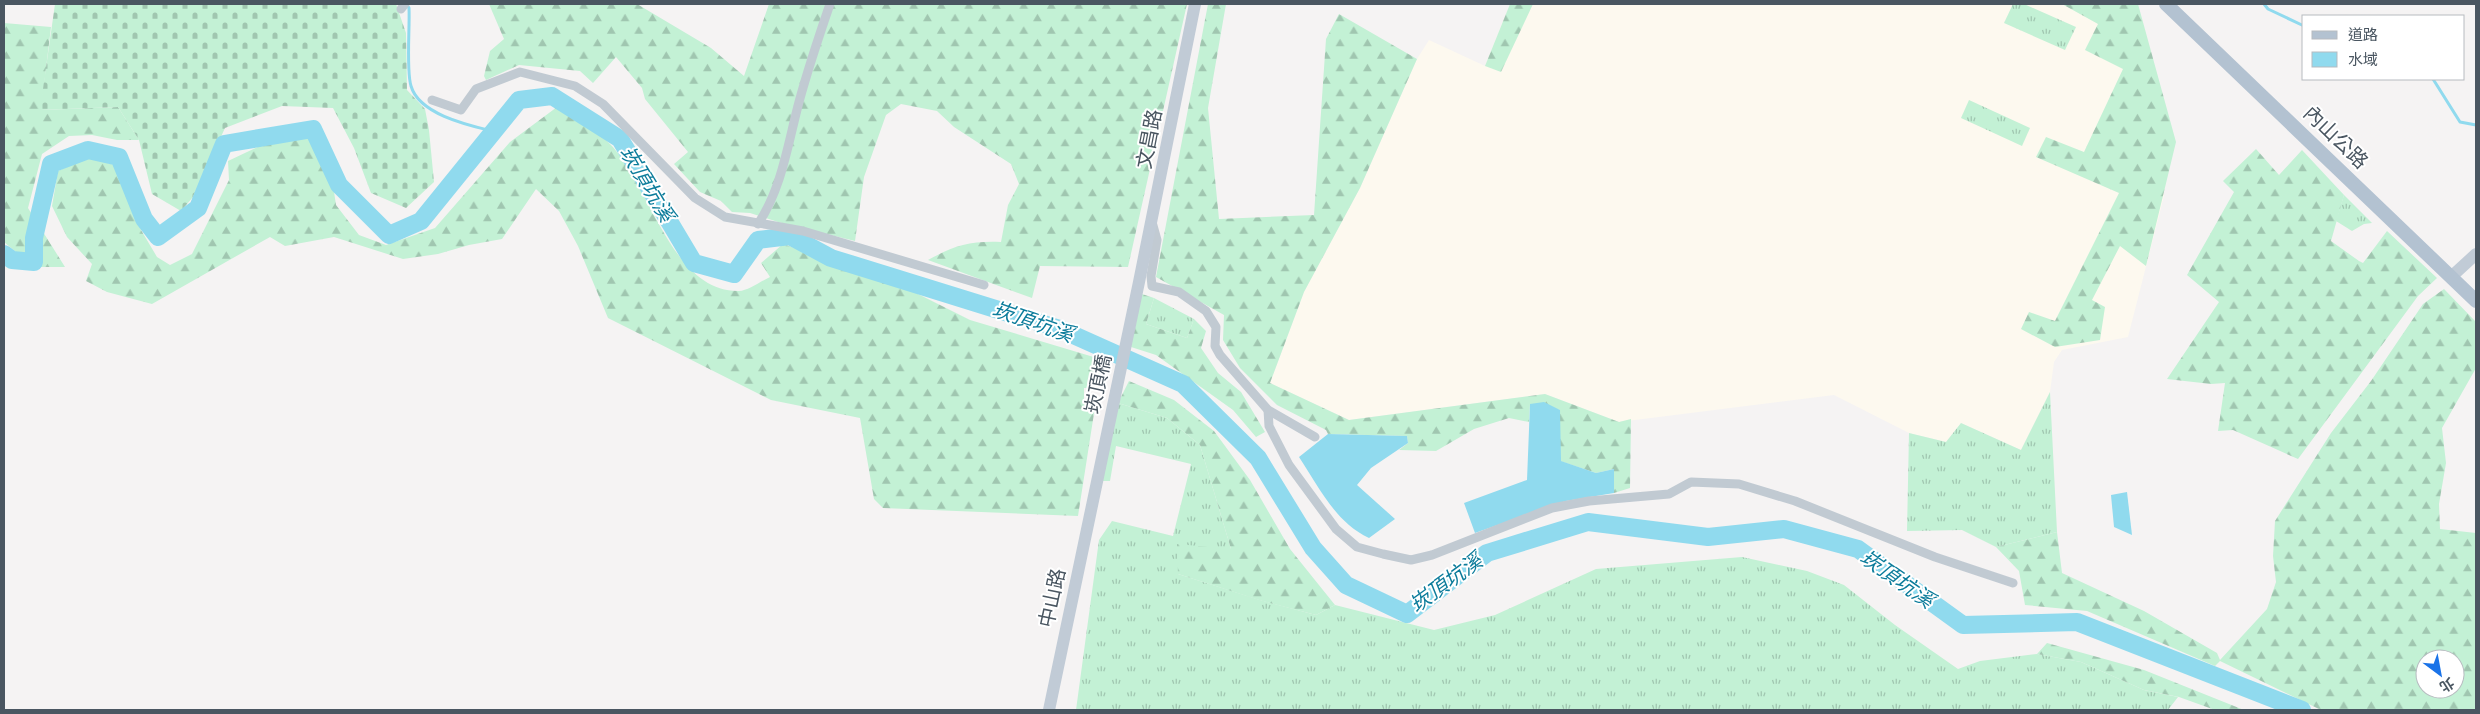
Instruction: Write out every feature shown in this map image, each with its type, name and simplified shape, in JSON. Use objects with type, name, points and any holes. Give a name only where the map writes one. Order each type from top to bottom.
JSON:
[{"type":"main road","name":"文昌路","points":[[1139,282],[1195,4]]},
{"type":"main road","name":"內山公路","points":[[2166,4],[2476,301]]},
{"type":"main road","points":[[2451,277],[2476,254]]},
{"type":"main road","name":"崁頂橋","points":[[1093,493],[1139,282]]},
{"type":"main road","name":"中山路","points":[[1048,710],[1093,493]]},
{"type":"street","points":[[758,224],[767,211],[790,145],[799,101],[830,4]]},
{"type":"street","points":[[432,100],[461,110],[476,89],[520,72],[575,86],[603,104],[696,198],[725,217],[803,231],[984,285]]},
{"type":"street","points":[[1152,219],[1157,240],[1151,276],[1152,286],[1179,292],[1206,311],[1216,327],[1215,346],[1220,355],[1268,410],[1315,437]]},
{"type":"street","points":[[1268,410],[1269,426],[1289,465],[1336,529],[1357,547],[1383,554],[1411,560],[1432,555],[1552,508],[1589,501],[1669,494],[1691,482],[1739,484],[1795,501],[1935,557],[2013,582]]},
{"type":"shaded area","points":[[1510,4],[2136,4],[2164,196],[2128,337],[2062,350],[2054,362],[2050,392],[2021,450],[1961,423],[1946,442],[1909,433],[1834,395],[1619,422],[1545,394],[1349,420],[1270,383],[1304,292],[1360,188],[1417,59],[1429,40],[1485,66]]},
{"type":"green space","points":[[55,4],[396,4],[406,33],[407,90],[425,109],[434,182],[406,208],[371,193],[354,148],[333,108],[282,106],[225,128],[193,197],[181,211],[152,194],[139,140],[118,107],[40,110]]},
{"type":"green space","points":[[489,4],[637,4],[711,48],[744,76],[769,4],[1187,4],[1128,267],[1040,266],[1032,298],[928,260],[971,243],[1001,242],[1008,205],[1019,184],[1011,164],[954,127],[937,111],[901,104],[886,115],[864,177],[855,241],[750,213],[732,212],[721,201],[700,192],[674,164],[688,152],[645,99],[642,88],[616,57],[593,83],[580,71],[519,65],[486,80],[484,76],[490,51],[504,39]]},
{"type":"green space","points":[[1208,4],[1226,4],[1208,108],[1219,219],[1314,215],[1326,39],[1339,14],[1417,59],[1360,188],[1304,292],[1270,383],[1349,420],[1545,394],[1619,422],[1631,419],[1630,488],[1614,493],[1614,469],[1596,473],[1560,461],[1560,410],[1530,404],[1529,422],[1509,418],[1474,429],[1436,451],[1399,450],[1408,443],[1407,436],[1328,434],[1326,430],[1277,405],[1240,368],[1223,340],[1224,315],[1156,277]]},
{"type":"green space","points":[[1510,4],[1533,4],[1501,72],[1485,66]]},
{"type":"green space","points":[[2013,4],[2024,4],[2076,27],[2065,50],[2004,23]]},
{"type":"green space","points":[[2062,4],[2138,4],[2176,142],[2146,266],[2120,246],[2092,300],[2105,307],[2100,340],[2055,347],[2021,329],[2029,312],[2055,321],[2119,193],[2036,157],[2046,137],[2084,152],[2123,69],[2085,50],[2098,24]]},
{"type":"green space","points":[[4,23],[51,27],[41,110],[118,107],[139,140],[117,140],[92,135],[69,136],[42,154],[28,208],[65,267],[34,267],[4,242]]},
{"type":"green space","points":[[1969,100],[2030,128],[2022,146],[1961,118]]},
{"type":"green space","points":[[557,107],[608,142],[623,160],[678,255],[695,274],[715,287],[743,291],[770,277],[761,263],[783,244],[888,279],[970,320],[1107,361],[1099,388],[1084,388],[1084,403],[1095,407],[1078,516],[883,508],[874,499],[860,418],[771,400],[608,318],[578,246],[559,211],[536,189],[502,239],[469,245],[438,254],[403,259],[334,237],[285,246],[270,237],[152,304],[107,292],[86,281],[92,264],[67,237],[52,206],[58,171],[89,157],[114,165],[141,230],[157,257],[170,265],[192,254],[229,180],[228,161],[268,142],[311,137],[333,185],[336,205],[359,235],[386,245],[435,228],[510,142]]},
{"type":"green space","points":[[2256,149],[2279,175],[2302,150],[2344,195],[2331,241],[2359,261],[2363,263],[2387,231],[2437,278],[2418,296],[2298,459],[2233,430],[2218,431],[2225,383],[2211,384],[2167,379],[2219,302],[2187,275],[2234,192],[2223,181]]},
{"type":"green space","points":[[2344,195],[2372,223],[2364,224],[2352,231],[2336,221]]},
{"type":"green space","points":[[2444,289],[2476,322],[2476,368],[2442,428],[2446,463],[2439,504],[2440,529],[2476,533],[2476,710],[2321,710],[2220,661],[2215,666],[2087,611],[2025,605],[2019,571],[1996,547],[2057,532],[2062,573],[2144,611],[2217,653],[2220,660],[2267,609],[2276,582],[2273,556],[2275,521],[2331,433],[2371,381],[2423,304]]},
{"type":"green space","points":[[1139,293],[1154,298],[1146,324],[1187,338],[1194,319],[1206,331],[1201,348],[1218,373],[1241,392],[1265,432],[1256,437],[1233,410],[1156,355],[1131,347]]},
{"type":"green space","points":[[1154,298],[1194,319],[1187,338],[1146,324]]},
{"type":"green space","points":[[1129,381],[1174,400],[1214,431],[1250,480],[1290,549],[1335,605],[1316,615],[1259,600],[1178,574],[1177,544],[1231,549],[1200,445],[1167,418],[1118,403]]},
{"type":"green space","points":[[2050,392],[2057,532],[1996,547],[1962,530],[1907,531],[1909,433],[1946,442],[1961,423],[2021,450]]},
{"type":"green space","points":[[1118,403],[1167,418],[1200,445],[1231,549],[1178,574],[1260,600],[1316,615],[1335,605],[1434,630],[1495,615],[1596,569],[1742,557],[1807,571],[1844,585],[1895,625],[1958,669],[1980,661],[2037,654],[2081,662],[2144,690],[2178,697],[2168,710],[1076,710],[1099,540],[1112,521],[1173,536],[1191,464],[1116,446],[1110,481],[1101,481]]},
{"type":"green space","points":[[2047,643],[2144,670],[2244,710],[2215,710],[2179,697],[2144,690],[2081,662],[2037,654]]},
{"type":"water","points":[[1544,402],[1560,410],[1561,461],[1596,473],[1614,469],[1614,493],[1566,501],[1475,533],[1464,503],[1527,480],[1530,404]]},
{"type":"water","points":[[1328,434],[1407,436],[1408,443],[1371,468],[1357,485],[1395,519],[1369,538],[1357,531],[1337,513],[1299,457]]},
{"type":"water","points":[[2127,492],[2132,535],[2114,527],[2111,495]]},
{"type":"waterway","points":[[406,4],[409,8],[408,59],[410,79],[416,96],[424,104],[445,117],[492,131]]},
{"type":"waterway","points":[[2264,4],[2268,9],[2302,25]]},
{"type":"waterway","points":[[2434,80],[2460,122],[2476,125]]},
{"type":"waterway","name":"崁頂坑溪","points":[[4,254],[12,260],[34,262],[34,238],[51,164],[88,150],[119,157],[144,219],[158,237],[198,208],[224,144],[313,129],[339,185],[389,235],[421,221],[519,100],[552,96],[620,139],[694,263],[734,274],[758,240],[790,236],[831,258],[1060,329],[1183,384],[1258,458],[1313,548],[1346,585],[1407,614],[1487,553],[1588,522],[1708,537],[1784,529],[1858,549],[1963,625],[2077,622],[2302,710]]}]
